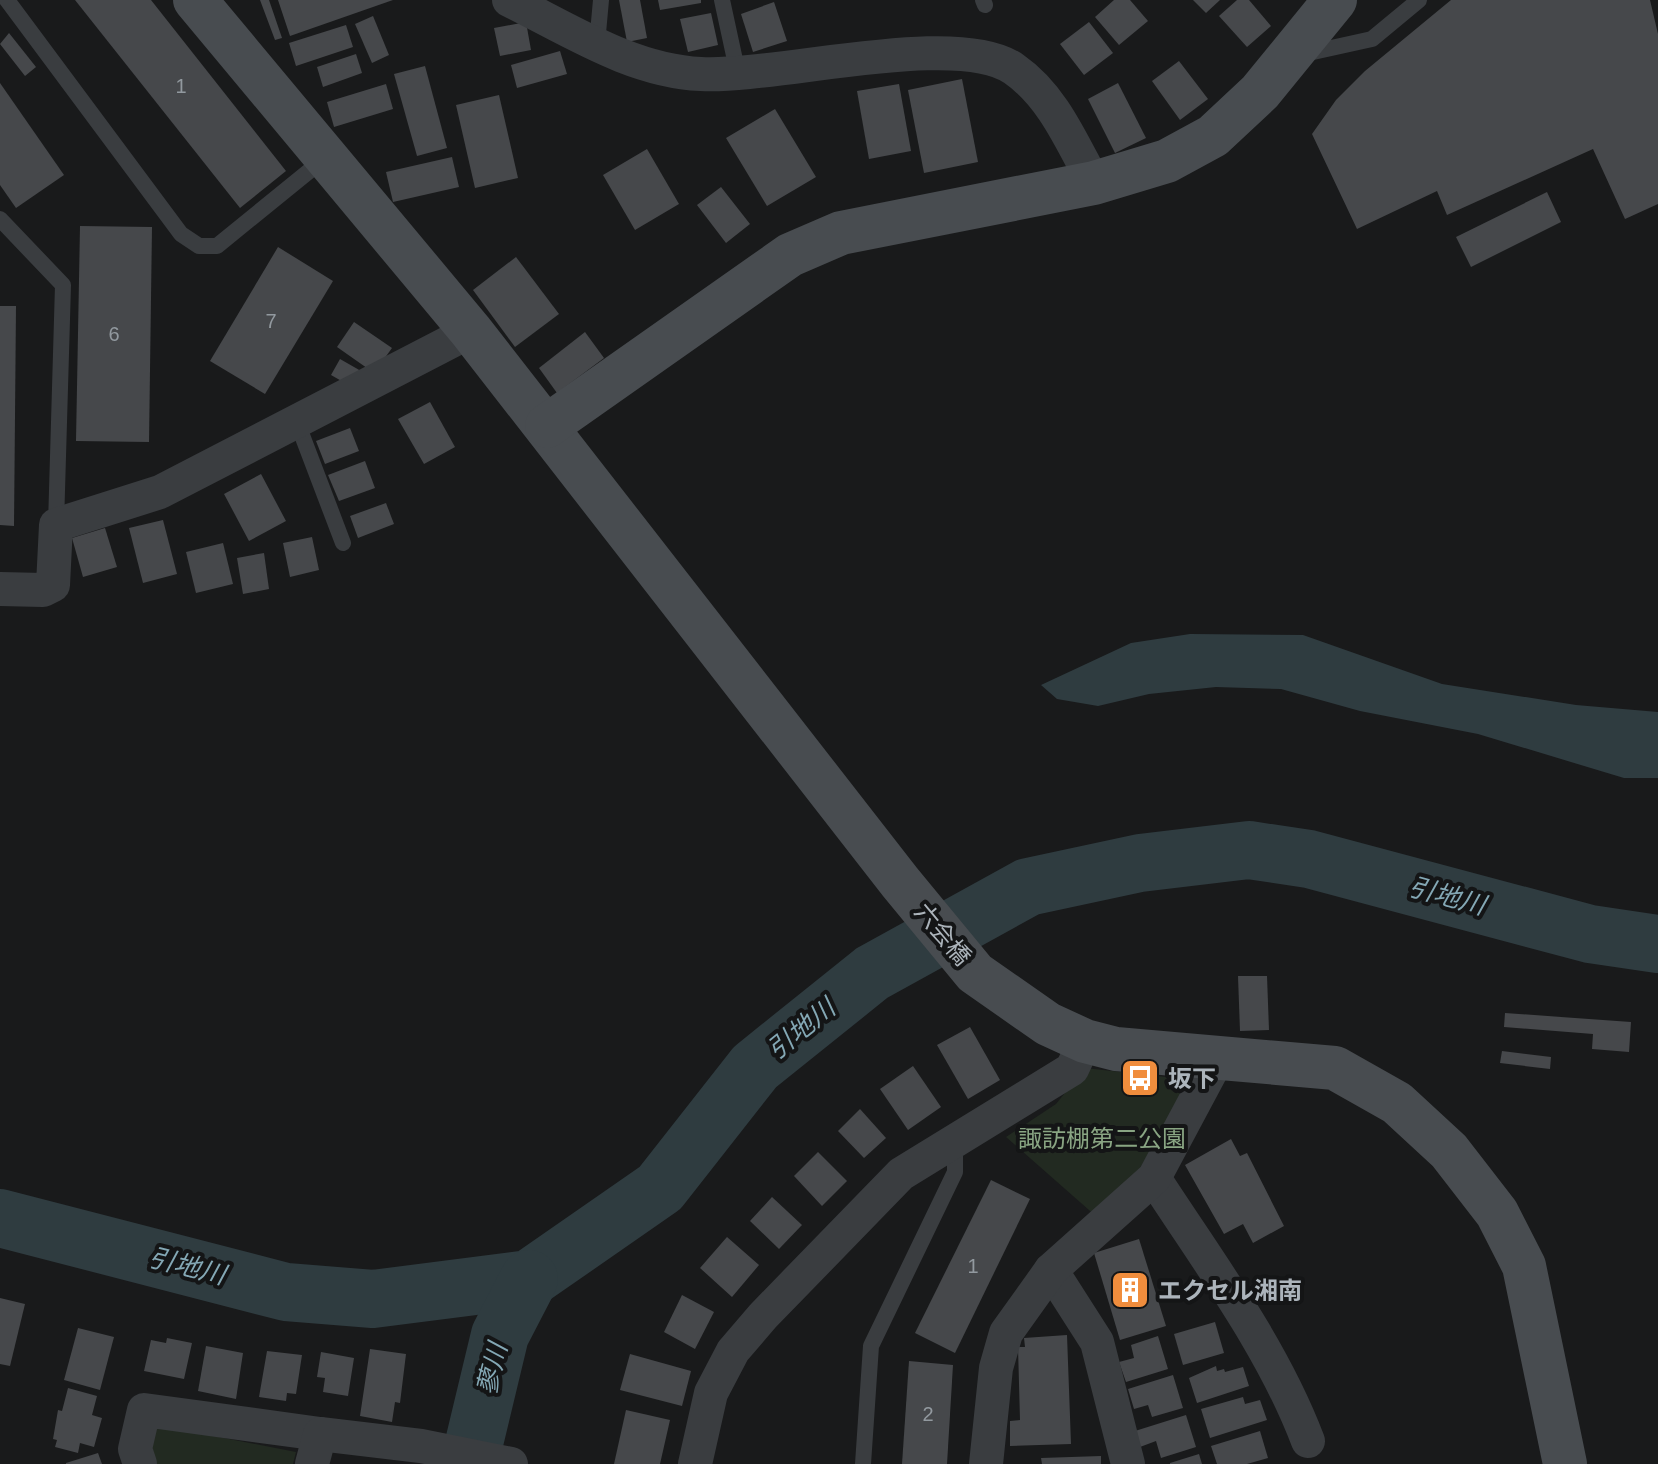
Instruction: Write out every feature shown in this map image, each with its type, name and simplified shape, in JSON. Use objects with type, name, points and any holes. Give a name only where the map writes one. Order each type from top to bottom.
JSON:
[{"type":"street","name":"六会橋","points":[[195,0],[471,331],[911,896],[975,973],[1048,1024],[1085,1041],[1116,1049],[1217,1060],[1335,1068],[1397,1103],[1449,1151],[1497,1213],[1524,1266],[1565,1464]]},
{"type":"street","points":[[509,0],[632,60],[667,70],[738,74],[928,54],[985,56],[1014,69],[1056,111],[1094,183]]},
{"type":"street","points":[[547,426],[790,255],[841,233],[1094,183],[1167,161],[1213,136],[1260,92],[1335,0]]},
{"type":"street","points":[[0,589],[43,590],[53,585],[56,525],[160,492],[471,331]]},
{"type":"street","points":[[695,1464],[711,1393],[733,1351],[763,1316],[901,1174],[1072,1069],[1085,1041]]},
{"type":"street","points":[[986,1464],[996,1368],[1006,1333],[1051,1270],[1154,1178],[1217,1060]]},
{"type":"street","points":[[1154,1178],[1257,1337],[1293,1404],[1308,1441]]},
{"type":"street","points":[[1051,1270],[1097,1342],[1128,1464]]},
{"type":"street","points":[[140,1464],[135,1449],[144,1410],[316,1449],[421,1446],[511,1464]]},
{"type":"lane","points":[[7,0],[181,234],[199,246],[217,246],[325,158]]},
{"type":"lane","points":[[597,44],[601,0]]},
{"type":"lane","points":[[722,0],[738,74]]},
{"type":"lane","points":[[1287,57],[1372,39],[1419,0]]},
{"type":"lane","points":[[0,219],[63,285],[56,525]]},
{"type":"lane","points":[[297,422],[343,543]]},
{"type":"lane","points":[[863,1464],[871,1346],[955,1172],[955,1140]]},
{"type":"green space","name":"諏訪棚第二公園","points":[[1085,1068],[1193,1080],[1106,1225],[1006,1137],[1056,1104]]},
{"type":"green space","points":[[152,1424],[296,1452],[293,1464],[152,1464]]},
{"type":"shaded area","points":[[1190,634],[1303,635],[1442,684],[1576,705],[1658,712],[1658,778],[1624,778],[1478,734],[1360,711],[1281,689],[1216,687],[1149,694],[1098,706],[1057,699],[1041,685],[1131,643]]},
{"type":"building","points":[[75,0],[151,0],[286,171],[240,208]]},
{"type":"building","points":[[260,0],[269,0],[282,38],[275,40]]},
{"type":"building","points":[[278,0],[393,0],[290,36]]},
{"type":"building","points":[[619,0],[640,0],[647,38],[627,42]]},
{"type":"building","points":[[658,0],[701,0],[701,3],[660,10]]},
{"type":"building","points":[[1114,0],[1130,0],[1148,21],[1119,45],[1095,17]]},
{"type":"building","points":[[1193,0],[1220,0],[1206,13]]},
{"type":"building","points":[[1237,0],[1249,0],[1271,26],[1247,47],[1219,16]]},
{"type":"building","points":[[1451,0],[1650,0],[1658,34],[1658,204],[1625,219],[1593,149],[1447,215],[1437,191],[1357,229],[1312,134],[1336,100],[1365,71]]},
{"type":"building","points":[[774,2],[787,41],[753,52],[741,14]]},
{"type":"building","points":[[711,13],[718,45],[688,52],[680,19]]},
{"type":"building","points":[[373,16],[389,55],[372,63],[355,24]]},
{"type":"building","points":[[526,22],[531,50],[500,56],[494,28]]},
{"type":"building","points":[[1089,22],[1113,53],[1084,75],[1060,44]]},
{"type":"building","points":[[346,25],[353,47],[296,66],[289,43]]},
{"type":"building","points":[[9,33],[36,67],[25,76],[0,44]]},
{"type":"building","points":[[560,51],[567,74],[517,88],[511,65]]},
{"type":"building","points":[[356,54],[362,73],[323,87],[317,67]]},
{"type":"building","points":[[1179,61],[1208,99],[1180,120],[1152,81]]},
{"type":"building","points":[[425,66],[447,148],[417,156],[394,74]]},
{"type":"building","points":[[962,79],[978,162],[924,173],[908,90]]},
{"type":"building","points":[[0,83],[64,175],[16,208],[0,185]]},
{"type":"building","points":[[1118,83],[1146,138],[1115,153],[1088,99]]},
{"type":"building","points":[[386,84],[393,109],[334,127],[327,102]]},
{"type":"building","points":[[899,84],[911,151],[869,159],[857,91]]},
{"type":"building","points":[[499,95],[518,178],[475,188],[456,105]]},
{"type":"building","points":[[775,109],[816,177],[767,206],[726,138]]},
{"type":"building","points":[[647,149],[679,204],[635,230],[603,175]]},
{"type":"building","points":[[452,157],[459,187],[393,202],[386,172]]},
{"type":"building","points":[[721,187],[750,224],[726,243],[697,205]]},
{"type":"building","points":[[1547,192],[1561,222],[1471,267],[1456,237]]},
{"type":"building","points":[[80,226],[152,227],[149,442],[76,441]]},
{"type":"building","points":[[278,247],[333,281],[265,394],[210,361]]},
{"type":"building","points":[[516,257],[559,314],[515,347],[473,290]]},
{"type":"building","points":[[0,306],[16,306],[14,526],[0,525]]},
{"type":"building","points":[[354,322],[392,348],[374,373],[337,347]]},
{"type":"building","points":[[585,332],[604,358],[557,393],[539,368]]},
{"type":"building","points":[[340,359],[361,371],[352,387],[331,375]]},
{"type":"building","points":[[430,402],[455,447],[424,464],[398,419]]},
{"type":"building","points":[[350,428],[359,451],[325,464],[316,441]]},
{"type":"building","points":[[365,461],[375,488],[339,501],[328,475]]},
{"type":"building","points":[[261,474],[286,521],[249,541],[224,494]]},
{"type":"building","points":[[386,503],[394,524],[358,538],[350,516]]},
{"type":"building","points":[[163,520],[177,574],[143,583],[129,528]]},
{"type":"building","points":[[105,528],[117,567],[83,577],[72,538]]},
{"type":"building","points":[[312,537],[319,570],[290,577],[283,543]]},
{"type":"building","points":[[223,543],[233,584],[196,593],[186,552]]},
{"type":"building","points":[[264,553],[269,589],[243,594],[237,558]]},
{"type":"building","points":[[1238,976],[1267,976],[1269,1030],[1240,1031]]},
{"type":"building","points":[[1505,1013],[1631,1022],[1629,1052],[1592,1049],[1593,1034],[1504,1027]]},
{"type":"building","points":[[970,1027],[1000,1080],[968,1099],[937,1045]]},
{"type":"building","points":[[1502,1051],[1551,1057],[1550,1069],[1500,1063]]},
{"type":"building","points":[[913,1066],[941,1107],[908,1130],[880,1089]]},
{"type":"building","points":[[860,1109],[886,1138],[864,1158],[838,1131]]},
{"type":"building","points":[[1231,1139],[1240,1156],[1247,1153],[1284,1226],[1253,1243],[1243,1224],[1224,1234],[1185,1165]]},
{"type":"building","points":[[818,1152],[847,1181],[822,1206],[794,1176]]},
{"type":"building","points":[[991,1180],[1030,1199],[955,1353],[915,1333]]},
{"type":"building","points":[[772,1197],[802,1225],[779,1249],[750,1221]]},
{"type":"building","points":[[727,1237],[759,1265],[732,1297],[700,1268]]},
{"type":"building","name":"エクセル湘南","points":[[1139,1239],[1166,1326],[1120,1340],[1094,1253]]},
{"type":"building","points":[[682,1295],[714,1312],[695,1349],[664,1332]]},
{"type":"building","points":[[0,1298],[25,1304],[10,1366],[0,1364]]},
{"type":"building","points":[[1215,1322],[1224,1353],[1183,1365],[1174,1334]]},
{"type":"building","points":[[78,1328],[114,1337],[100,1390],[64,1380]]},
{"type":"building","points":[[1067,1335],[1071,1444],[1010,1446],[1010,1421],[1020,1420],[1018,1347],[1025,1347],[1024,1338]]},
{"type":"building","points":[[1158,1336],[1168,1369],[1126,1382],[1119,1362],[1134,1358],[1131,1345]]},
{"type":"building","points":[[167,1338],[192,1343],[184,1379],[144,1371],[151,1340],[166,1343]]},
{"type":"building","points":[[206,1346],[243,1353],[236,1399],[198,1391]]},
{"type":"building","points":[[370,1349],[406,1354],[400,1403],[395,1402],[392,1422],[360,1416]]},
{"type":"building","points":[[267,1351],[302,1355],[296,1394],[287,1393],[286,1401],[259,1397]]},
{"type":"building","points":[[321,1352],[354,1358],[348,1396],[323,1392],[325,1378],[317,1377]]},
{"type":"building","points":[[630,1354],[691,1371],[682,1406],[620,1390]]},
{"type":"building","points":[[909,1361],[953,1365],[947,1464],[902,1464]]},
{"type":"building","points":[[1216,1366],[1217,1371],[1224,1369],[1225,1372],[1243,1367],[1249,1386],[1197,1403],[1189,1378]]},
{"type":"building","points":[[1173,1375],[1183,1408],[1152,1417],[1148,1405],[1134,1409],[1128,1389]]},
{"type":"building","points":[[68,1388],[97,1396],[92,1415],[102,1418],[94,1447],[80,1443],[78,1453],[55,1447],[57,1440],[53,1439],[58,1410],[62,1411]]},
{"type":"building","points":[[1243,1397],[1245,1404],[1260,1400],[1267,1420],[1210,1438],[1201,1409]]},
{"type":"building","points":[[626,1410],[670,1420],[660,1464],[614,1464]]},
{"type":"building","points":[[1186,1415],[1196,1447],[1161,1458],[1156,1441],[1140,1447],[1135,1431]]},
{"type":"building","points":[[1260,1431],[1268,1458],[1247,1464],[1217,1464],[1211,1446]]},
{"type":"building","points":[[98,1453],[102,1464],[66,1464],[66,1463]]},
{"type":"building","points":[[1199,1454],[1202,1464],[1170,1464],[1170,1463]]},
{"type":"building","points":[[1101,1456],[1101,1464],[1042,1464],[1041,1458]]},
{"type":"waterway","name":"引地川","points":[[0,1218],[286,1292],[373,1299],[529,1279],[660,1188],[755,1067],[872,973],[1028,887],[1140,863],[1249,850],[1309,859],[1590,934],[1658,944]]},
{"type":"waterway","name":"蓼川","points":[[469,1464],[500,1335],[529,1279]]},
{"type":"place","name":"坂下","points":[[1140,1078]]},
{"type":"place","name":"エクセル湘南","points":[[1130,1290]]}]
